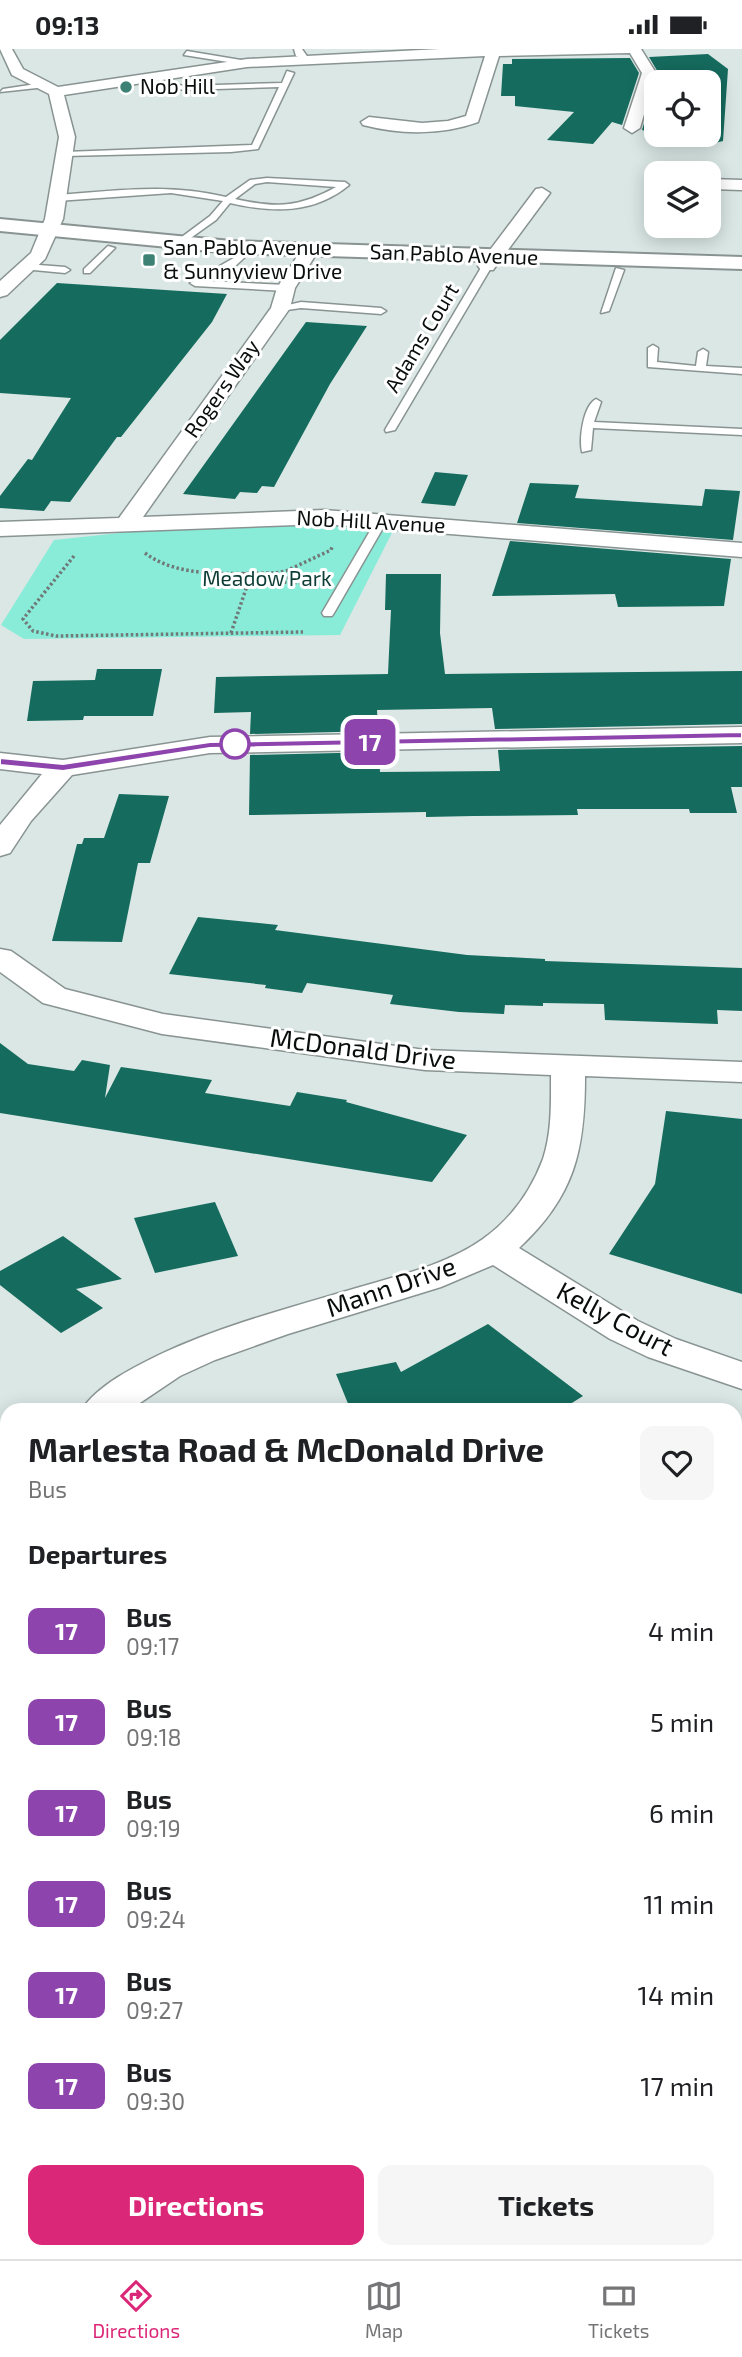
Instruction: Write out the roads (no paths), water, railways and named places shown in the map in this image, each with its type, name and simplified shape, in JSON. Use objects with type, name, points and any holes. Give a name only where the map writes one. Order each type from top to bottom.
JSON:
[{"type":"main road","name":"San Pablo Avenue","points":[[0,225],[111,249],[239,258],[306,256],[742,263]]},
{"type":"main road","name":"San Pablo Avenue","points":[[0,237],[46,236],[178,244],[306,256]]},
{"type":"main road","name":"San Pablo Avenue","points":[[490,261],[619,270],[742,274]]},
{"type":"street","points":[[5,49],[17,72],[50,89],[142,80],[303,55],[633,49],[649,73],[632,128]]},
{"type":"street","points":[[369,122],[399,127],[454,127],[473,119],[493,52]]},
{"type":"street","points":[[4,284],[39,255],[57,198],[67,137],[50,89]]},
{"type":"street","points":[[721,184],[742,185]]},
{"type":"street","points":[[490,261],[542,193]]},
{"type":"street","name":"Rogers Way","points":[[127,523],[283,298],[306,256]]},
{"type":"street","name":"Nob Hill Avenue","points":[[0,529],[324,517],[742,549]]},
{"type":"street","points":[[0,761],[63,768],[210,745],[742,735]]},
{"type":"street","points":[[0,847],[20,816],[63,768]]},
{"type":"street","name":"McDonald Drive","points":[[0,958],[54,996],[162,1024],[425,1060],[742,1072]]},
{"type":"street","name":"Mann Drive","points":[[112,1403],[161,1368],[202,1349],[253,1331],[424,1281],[494,1249],[517,1229],[551,1182],[565,1139],[568,1065]]},
{"type":"street","name":"Kelly Court","points":[[494,1249],[624,1330],[662,1348],[742,1376]]},
{"type":"lane","points":[[187,53],[247,63]]},
{"type":"lane","points":[[65,154],[231,150],[255,147],[290,73]]},
{"type":"lane","points":[[142,80],[184,88],[285,85]]},
{"type":"lane","points":[[3,90],[50,89]]},
{"type":"lane","points":[[57,198],[173,190],[229,199],[256,205],[291,207],[305,205],[345,185],[261,180],[253,182],[229,199],[213,218],[178,244]]},
{"type":"lane","points":[[86,271],[111,249]]},
{"type":"lane","points":[[239,258],[229,267],[195,283],[283,298],[301,305],[382,311]]},
{"type":"lane","name":"Adams Court","points":[[390,430],[490,261]]},
{"type":"lane","points":[[26,267],[65,270]]},
{"type":"lane","points":[[604,311],[619,270]]},
{"type":"lane","points":[[653,348],[652,365],[742,371]]},
{"type":"lane","points":[[700,369],[703,352]]},
{"type":"lane","points":[[586,450],[588,425],[596,403]]},
{"type":"lane","points":[[588,425],[742,432]]},
{"type":"lane","points":[[328,613],[381,521]]},
{"type":"place","name":"Nob Hill","points":[[126,87]]},
{"type":"place","name":"San Pablo Avenue & Sunnyview Drive","points":[[149,260]]},
{"type":"park label","name":"Meadow Park","points":[[267,579]]}]
